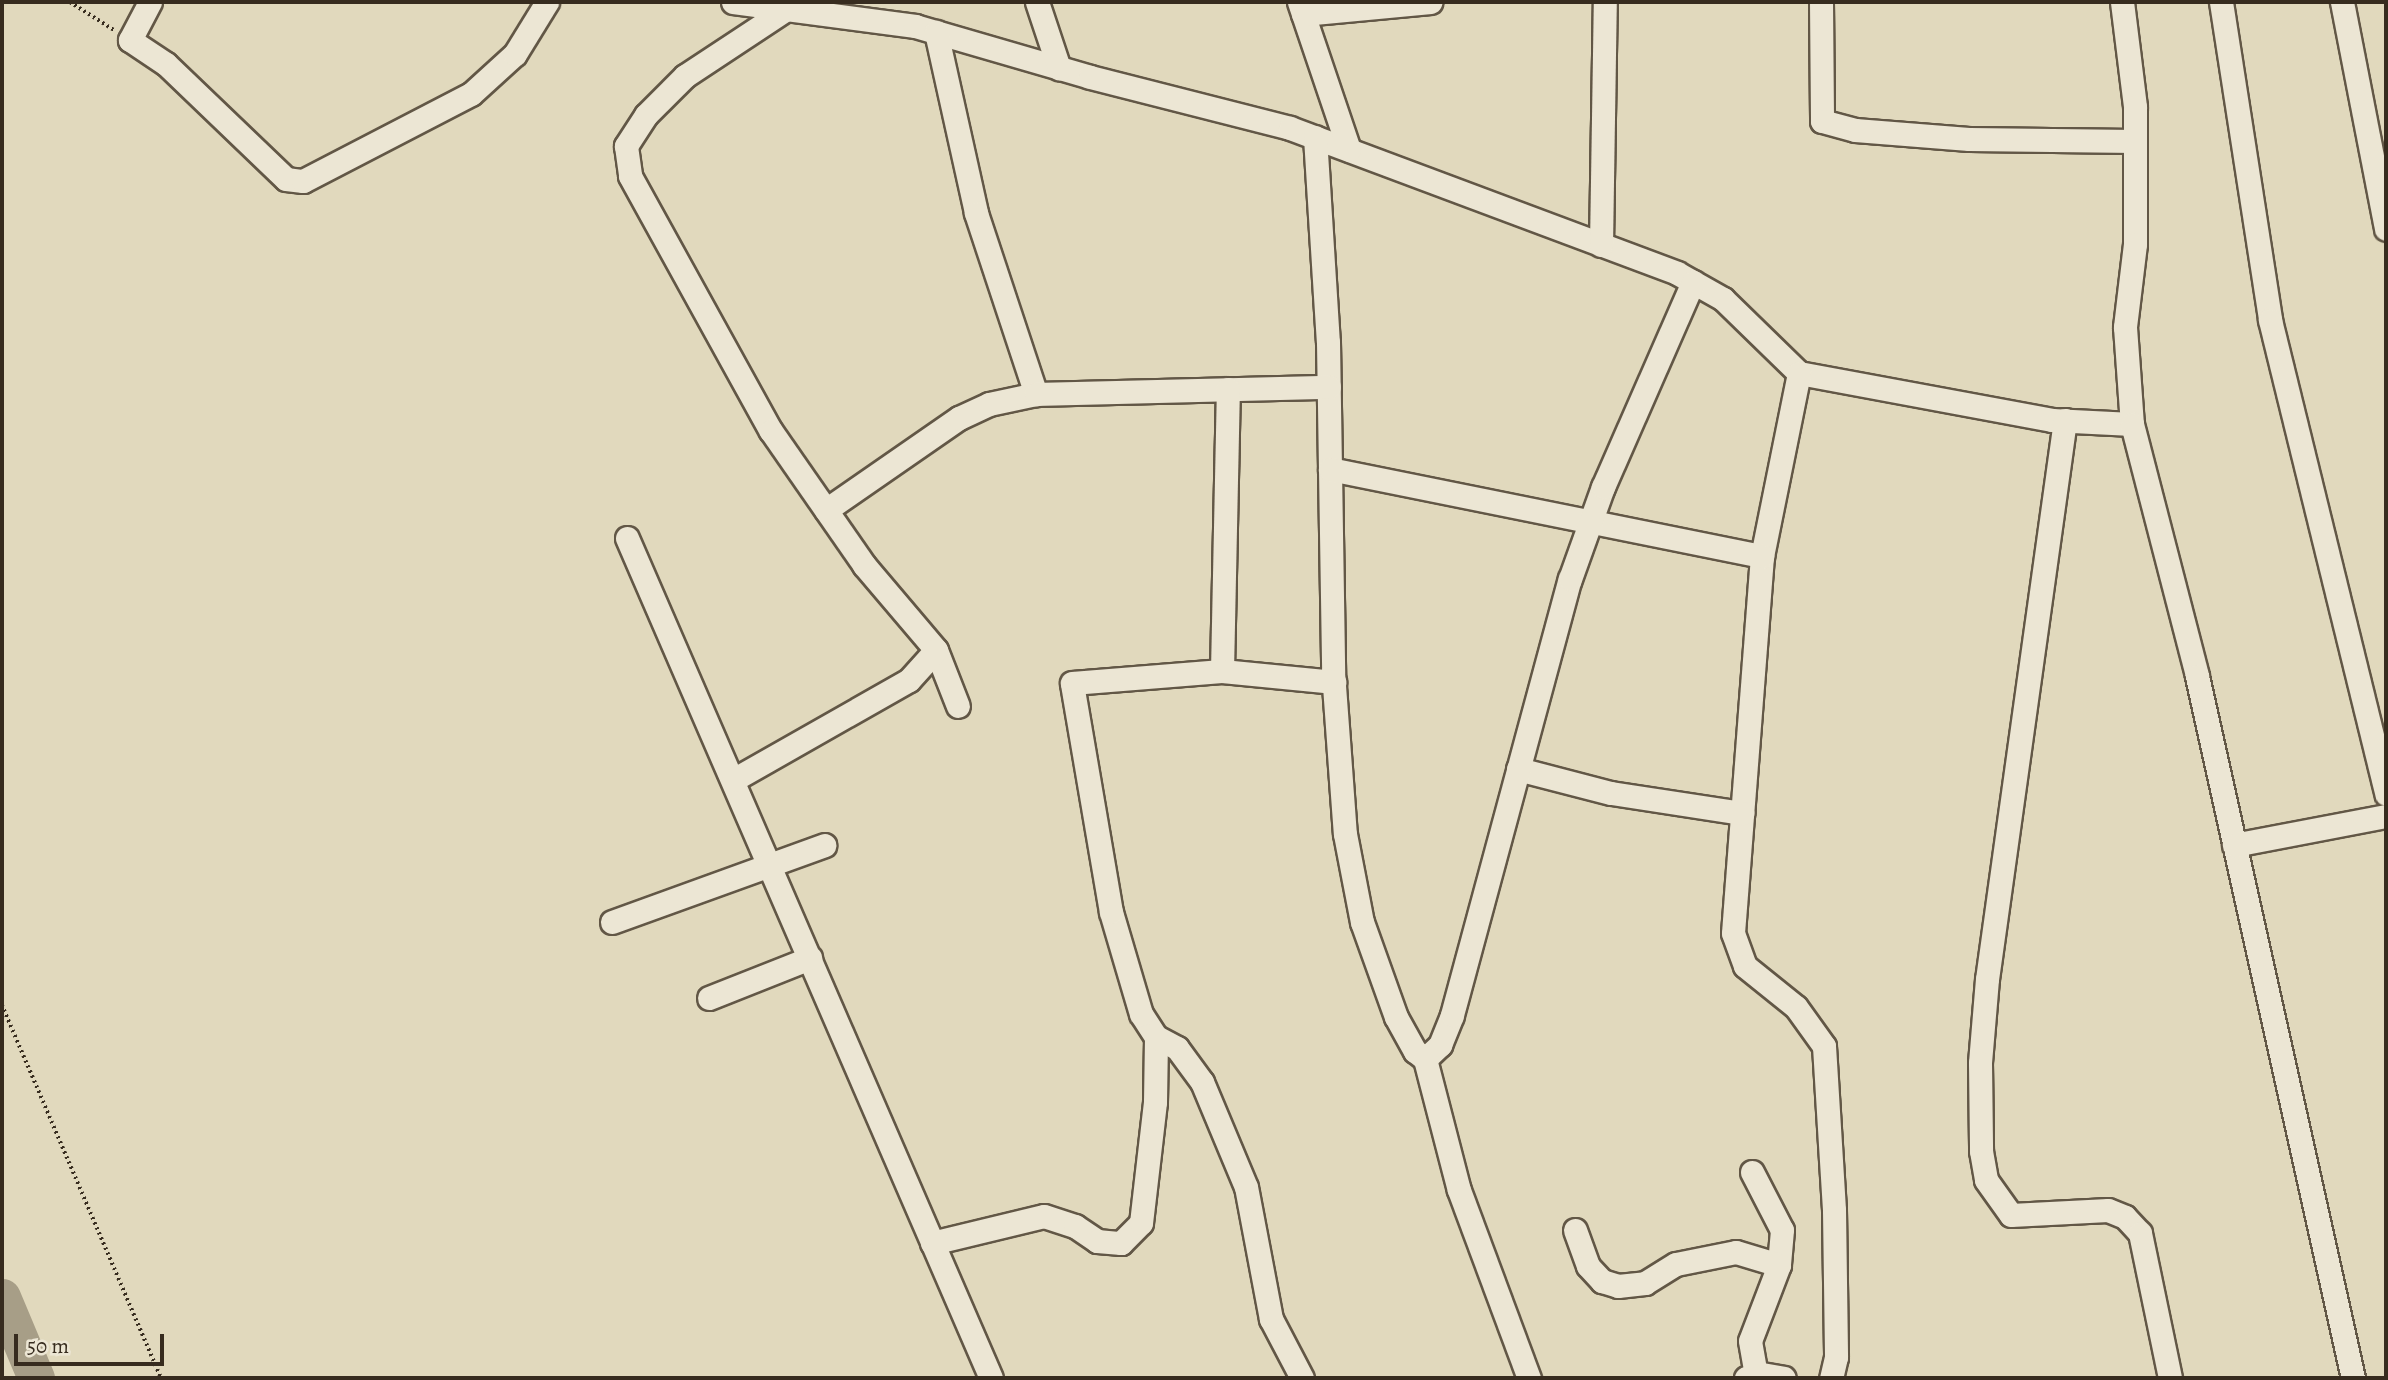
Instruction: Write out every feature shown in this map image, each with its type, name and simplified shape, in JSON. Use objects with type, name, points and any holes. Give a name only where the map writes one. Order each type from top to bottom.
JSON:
[{"type":"street","points":[[150,2],[130,40],[166,64],[286,179],[303,181],[471,94],[515,54],[547,2]]},
{"type":"street","points":[[733,2],[936,32],[1315,137],[1693,282],[1723,299],[1799,373],[2065,420],[2132,425]]},
{"type":"street","points":[[1037,2],[1059,68]]},
{"type":"street","points":[[1349,150],[1301,8],[1430,2]]},
{"type":"street","points":[[1601,245],[1605,2]]},
{"type":"street","points":[[1821,2],[1822,121],[1855,130],[1969,139],[2136,141]]},
{"type":"street","points":[[2122,2],[2136,141],[2135,244],[2125,327],[2132,425],[2197,676],[2353,1378]]},
{"type":"street","points":[[2221,2],[2270,320],[2386,794]]},
{"type":"street","points":[[2342,2],[2386,229]]},
{"type":"street","points":[[785,10],[685,76],[646,115],[626,146],[630,176],[693,296],[771,431],[864,565],[936,650],[958,706]]},
{"type":"street","points":[[936,32],[976,213],[1036,394]]},
{"type":"street","points":[[1315,137],[1329,387],[1334,682],[1345,834],[1362,922],[1396,1017],[1415,1051],[1425,1059],[1459,1190],[1529,1378]]},
{"type":"street","points":[[1425,1059],[1440,1045],[1452,1015],[1570,579],[1592,519],[1693,282]]},
{"type":"street","points":[[1799,373],[1762,556],[1733,933],[1745,966],[1811,1023],[1824,1046],[1834,1210],[1836,1357],[1831,1378]]},
{"type":"street","points":[[826,510],[959,418],[989,404],[1036,394],[1329,387]]},
{"type":"street","points":[[1222,671],[1228,388]]},
{"type":"street","points":[[2065,420],[1987,979],[1980,1063],[1981,1151],[1986,1181],[2011,1215],[2108,1210],[2125,1217],[2140,1233],[2170,1378]]},
{"type":"street","points":[[1330,469],[1592,519],[1762,556]]},
{"type":"street","points":[[627,538],[991,1378]]},
{"type":"street","points":[[733,780],[909,680],[936,650]]},
{"type":"street","points":[[1302,1378],[1271,1319],[1246,1187],[1202,1082],[1177,1048],[1156,1037],[1142,1014],[1111,912],[1072,683],[1222,671],[1334,682]]},
{"type":"street","points":[[1518,769],[1611,793],[1742,813]]},
{"type":"street","points":[[2234,845],[2386,816]]},
{"type":"street","points":[[612,922],[825,845]]},
{"type":"street","points":[[709,998],[810,958]]},
{"type":"street","points":[[932,1243],[1044,1216],[1075,1226],[1097,1241],[1121,1243],[1140,1223],[1155,1102],[1156,1037]]},
{"type":"street","points":[[1752,1172],[1782,1230],[1779,1265],[1749,1341],[1751,1377],[1784,1378]]},
{"type":"street","points":[[1575,1230],[1587,1266],[1602,1281],[1618,1286],[1645,1283],[1676,1264],[1736,1252],[1779,1265]]},
{"type":"path","points":[[69,2],[130,40]]},
{"type":"path","points":[[2,1005],[161,1378]]},
{"type":"waterway","points":[[2,1297],[36,1378]]}]
